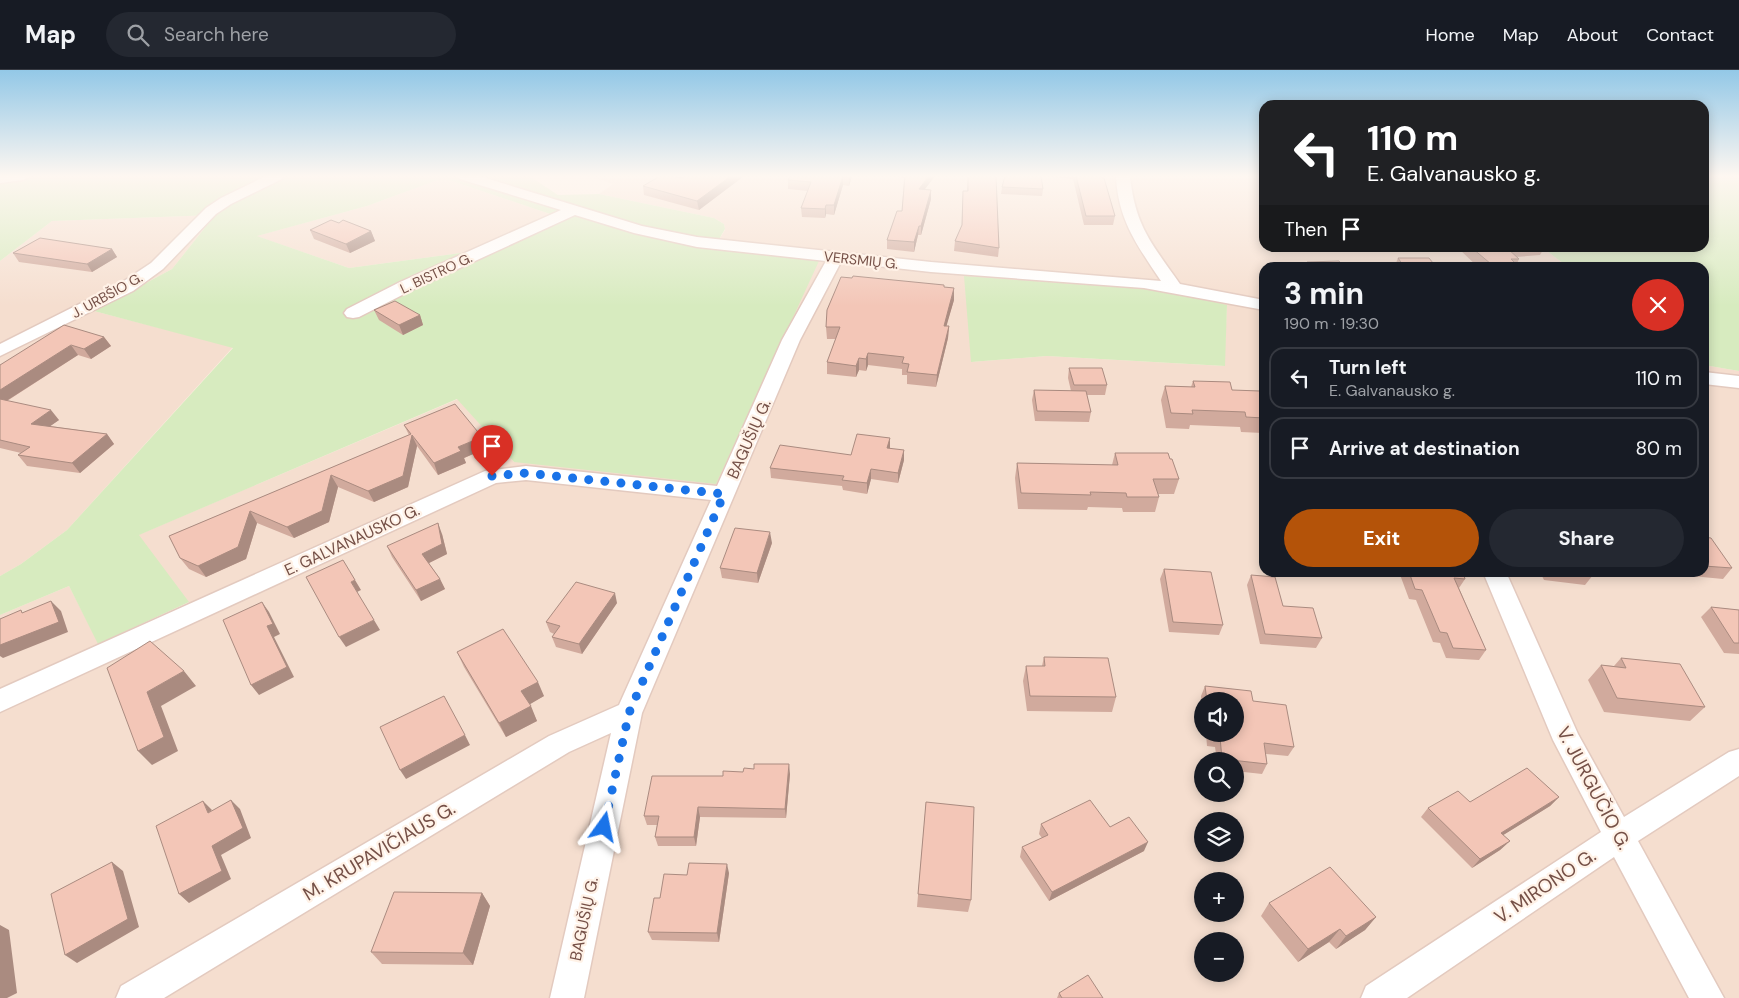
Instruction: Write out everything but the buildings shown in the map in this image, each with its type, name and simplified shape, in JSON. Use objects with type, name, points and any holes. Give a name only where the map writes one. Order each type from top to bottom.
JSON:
[{"type":"street","name":"J. URBŠIO G.","points":[[0,351],[127,287],[158,266],[203,219]]},
{"type":"street","name":"L. BISTRO G.","points":[[353,313],[406,286],[553,219]]},
{"type":"street","name":"VERSMIŲ G.","points":[[604,219],[639,230],[697,242],[835,258],[1174,287],[1235,302],[1259,304]]},
{"type":"street","points":[[1130,219],[1135,230],[1174,287]]},
{"type":"street","name":"BAGUŠIŲ G.","points":[[567,998],[629,713],[791,340],[835,258]]},
{"type":"street","points":[[1709,379],[1739,382]]},
{"type":"street","name":"E. GALVANAUSKO G.","points":[[0,701],[492,476],[526,473],[724,494]]},
{"type":"street","name":"V. JURGUČIO G.","points":[[1496,577],[1567,740],[1707,998]]},
{"type":"street","name":"M. KRUPAVIČIAUS G.","points":[[133,998],[559,744],[629,713]]},
{"type":"street","name":"V. MIRONO G.","points":[[1378,998],[1620,836],[1739,760]]},
{"type":"shaded area","points":[[212,219],[172,269],[94,311],[233,347],[67,530],[21,564],[0,576],[0,261],[52,221]]},
{"type":"shaded area","points":[[318,219],[543,219],[468,252],[349,268],[256,236]]},
{"type":"shaded area","points":[[716,219],[1259,219],[1259,252],[1548,252],[1561,262],[1259,262],[1259,577],[1709,577],[1709,366],[1739,371],[1739,998],[0,998],[0,615],[69,586],[99,644],[189,603],[138,535],[458,399],[514,462],[719,250],[718,241],[725,230],[724,224]],"holes":[[[1227,305],[1224,366],[1047,356],[971,362]]]},
{"type":"green space","points":[[0,219],[98,219],[52,221],[0,261]]},
{"type":"green space","points":[[212,219],[318,219],[257,236],[349,268],[468,252],[543,219],[716,219],[724,224],[725,229],[718,241],[719,250],[819,261],[716,484],[514,462],[457,399],[139,535],[189,602],[98,644],[69,586],[0,615],[0,576],[21,564],[67,530],[233,348],[94,311],[172,269]]},
{"type":"green space","points":[[1709,219],[1739,219],[1739,371],[1709,366],[1709,262],[1561,262],[1548,252],[1709,252]]},
{"type":"green space","points":[[964,276],[1170,291],[1227,305],[1225,366],[1047,356],[971,362]]},
{"type":"route","points":[[492,476],[526,473],[724,494],[629,713],[604,827]]}]
